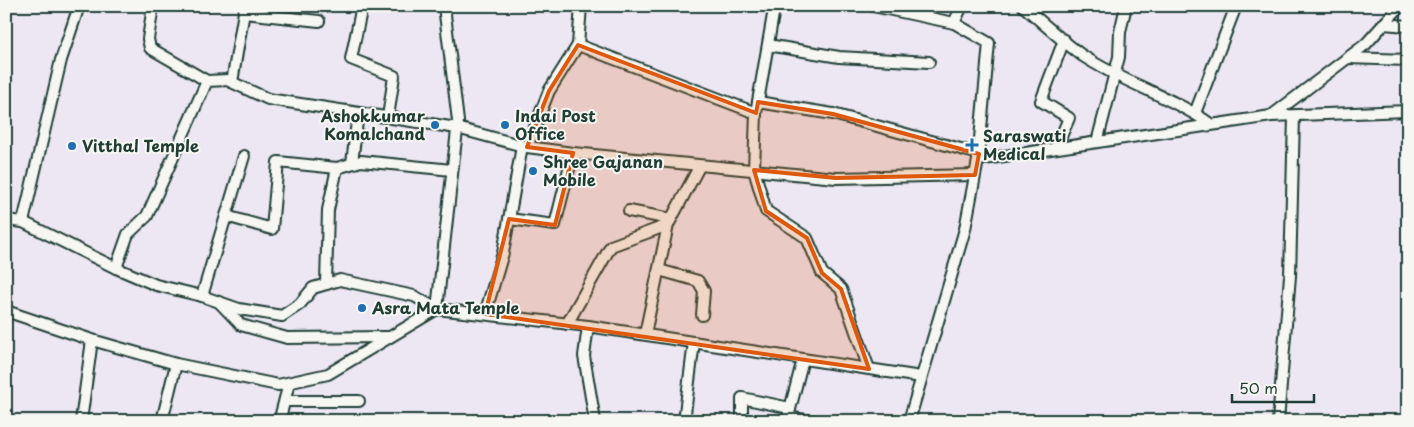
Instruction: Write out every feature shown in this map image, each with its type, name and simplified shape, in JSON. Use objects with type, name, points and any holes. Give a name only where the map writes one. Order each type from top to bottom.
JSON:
[{"type":"street","points":[[23,222],[61,60],[79,6]]},
{"type":"street","points":[[153,6],[148,38],[150,48],[208,81],[227,80],[268,99],[457,128],[525,146],[573,153],[836,178],[975,175]]},
{"type":"street","points":[[362,6],[351,59],[394,76],[388,117]]},
{"type":"street","points":[[437,309],[457,128],[444,6]]},
{"type":"street","points":[[485,314],[502,252],[525,146],[549,91],[578,45],[581,6]]},
{"type":"street","points":[[768,6],[774,9],[756,113],[754,170],[766,211],[807,238],[822,273],[841,289],[869,369]]},
{"type":"street","points":[[873,6],[954,23],[989,43],[978,157],[965,229],[909,421]]},
{"type":"street","points":[[954,23],[962,6]]},
{"type":"street","points":[[1023,6],[1083,56],[1194,113],[1209,123]]},
{"type":"street","points":[[1097,142],[1113,72],[1119,57],[1120,32],[1126,6]]},
{"type":"street","points":[[1194,113],[1236,6]]},
{"type":"street","points":[[1271,116],[1366,44],[1400,6]]},
{"type":"street","points":[[232,82],[245,10],[319,21]]},
{"type":"street","points":[[1383,24],[1408,26]]},
{"type":"street","points":[[1056,148],[1069,118],[1041,101],[1064,40]]},
{"type":"street","points":[[578,45],[756,113]]},
{"type":"street","points":[[768,45],[839,57],[929,62]]},
{"type":"street","points":[[1347,58],[1408,60]]},
{"type":"street","points":[[116,268],[128,234],[147,216],[208,81]]},
{"type":"street","points":[[758,102],[833,114],[978,157],[1056,148],[1209,123],[1271,116],[1408,111]]},
{"type":"street","points":[[352,163],[358,113]]},
{"type":"street","points":[[1278,421],[1290,276],[1294,116]]},
{"type":"street","points":[[509,219],[555,225],[573,153]]},
{"type":"street","points":[[202,296],[244,156]]},
{"type":"street","points":[[226,216],[272,229],[278,162],[337,168],[361,160],[452,170]]},
{"type":"street","points":[[645,334],[670,222],[699,166]]},
{"type":"street","points":[[326,284],[328,210],[337,168]]},
{"type":"street","points":[[628,211],[670,222]]},
{"type":"street","points":[[6,220],[23,222],[116,268],[156,285],[202,296],[239,309],[282,316],[300,304],[312,288],[340,280],[414,296],[437,309],[645,334],[921,377]]},
{"type":"street","points":[[567,324],[611,246],[670,222]]},
{"type":"street","points":[[659,270],[698,281],[704,291],[702,315]]},
{"type":"street","points":[[217,301],[241,325],[287,338],[390,338]]},
{"type":"street","points":[[6,311],[92,340],[176,364],[278,386],[328,374],[437,309]]},
{"type":"street","points":[[588,326],[584,356],[595,421]]},
{"type":"street","points":[[80,421],[92,340]]},
{"type":"street","points":[[684,421],[694,342]]},
{"type":"street","points":[[803,359],[788,417],[810,421]]},
{"type":"street","points":[[162,421],[176,364]]},
{"type":"street","points":[[283,421],[280,418],[289,383]]},
{"type":"street","points":[[742,421],[742,398],[790,408]]},
{"type":"street","points":[[284,401],[358,401]]},
{"type":"highlighted area","points":[[578,45],[756,113],[758,102],[833,114],[979,154],[975,175],[836,178],[754,170],[766,211],[807,238],[822,273],[841,289],[869,369],[485,314],[509,219],[555,225],[573,153],[527,147],[549,91]]},
{"type":"place","name":"Ashokkumar Komalchand","points":[[435,125]]},
{"type":"place","name":"Indai Post Office","points":[[505,125]]},
{"type":"place","name":"Saraswati Medical","points":[[972,145]]},
{"type":"place","name":"Vitthal Temple","points":[[72,146]]},
{"type":"place","name":"Shree Gajanan Mobile","points":[[533,171]]},
{"type":"place","name":"Asra Mata Temple","points":[[362,308]]}]
